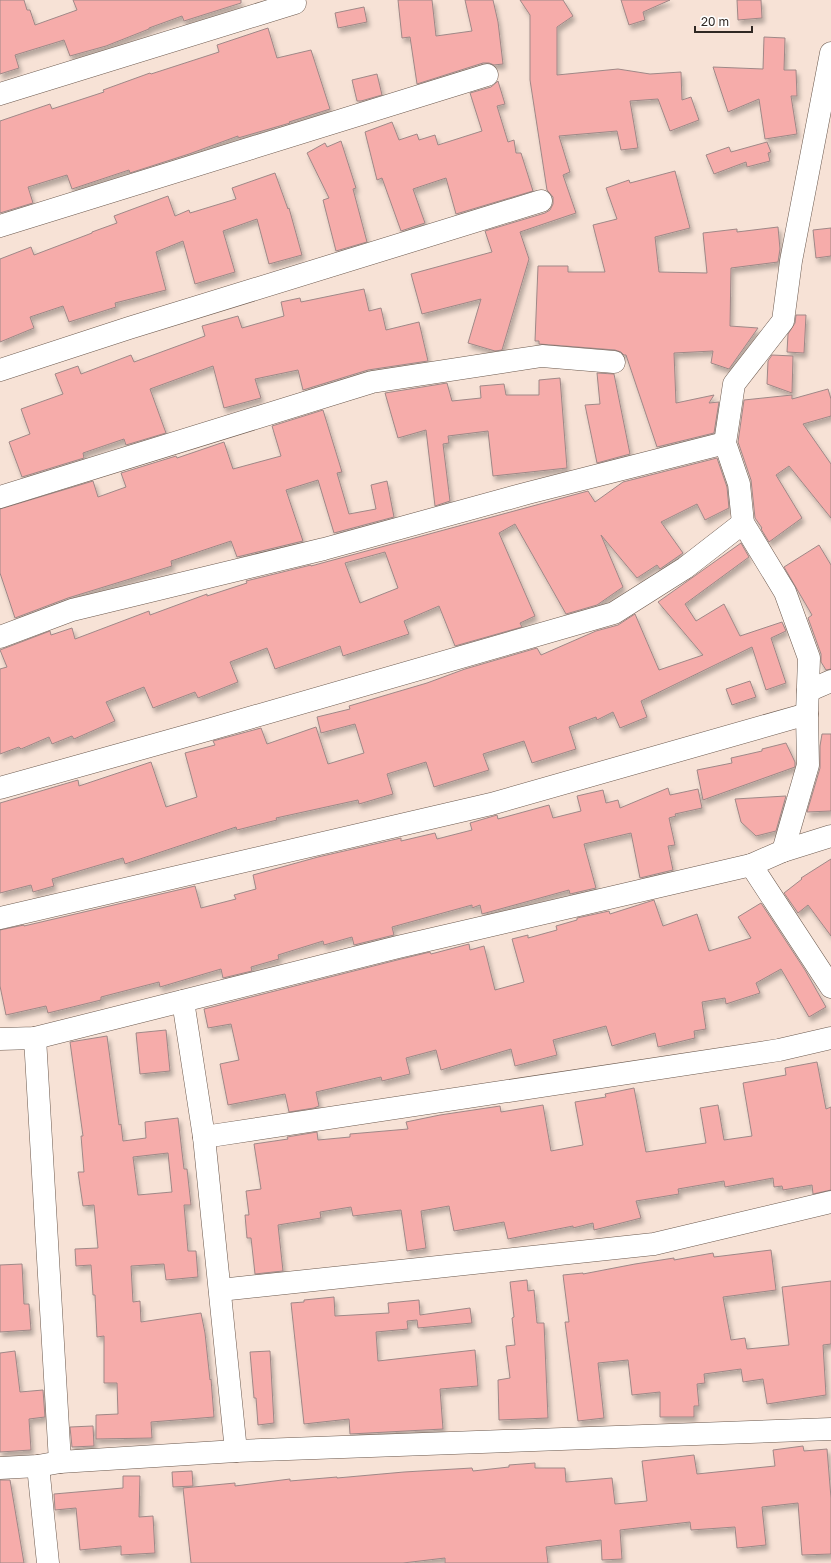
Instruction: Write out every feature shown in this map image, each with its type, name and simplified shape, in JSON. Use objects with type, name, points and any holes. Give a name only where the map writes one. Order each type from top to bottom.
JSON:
[{"type":"street","points":[[0,94],[295,3]]},
{"type":"street","points":[[782,851],[808,765],[807,714],[809,658],[785,592],[743,523],[739,484],[725,444],[734,384],[782,320],[791,261],[831,53]]},
{"type":"street","points":[[0,226],[487,75]]},
{"type":"street","points":[[0,370],[129,328],[541,201]]},
{"type":"street","points":[[0,497],[372,382],[542,356],[614,362]]},
{"type":"street","points":[[0,637],[72,610],[324,549],[528,493],[725,444]]},
{"type":"street","points":[[0,788],[614,613],[685,568],[743,523]]},
{"type":"street","points":[[808,691],[831,680]]},
{"type":"street","points":[[0,918],[490,804],[807,714]]},
{"type":"street","points":[[0,1040],[35,1038],[398,947],[751,865],[782,851],[831,836]]},
{"type":"street","points":[[751,865],[831,987]]},
{"type":"street","points":[[183,1001],[204,1137],[236,1451]]},
{"type":"street","points":[[35,1038],[60,1462]]},
{"type":"street","points":[[204,1137],[779,1050],[831,1038]]},
{"type":"street","points":[[220,1290],[654,1244],[831,1202]]},
{"type":"street","points":[[0,1468],[38,1466],[60,1462],[236,1451],[831,1429]]},
{"type":"street","points":[[38,1466],[48,1563]]},
{"type":"building","points":[[0,0],[24,0],[27,10],[30,10],[35,25],[77,10],[73,0],[241,0],[241,3],[184,21],[182,16],[106,46],[70,56],[64,40],[15,55],[19,68],[0,74]]},
{"type":"building","points":[[398,0],[432,0],[436,36],[472,31],[465,0],[493,0],[498,22],[503,64],[494,65],[483,63],[417,84],[410,37],[402,38]]},
{"type":"building","points":[[520,0],[563,0],[573,16],[557,27],[557,75],[618,69],[650,74],[681,72],[682,100],[691,97],[699,120],[670,131],[658,99],[630,101],[638,148],[621,150],[617,131],[559,136],[570,172],[563,175],[576,213],[520,232],[529,259],[502,350],[495,351],[468,343],[481,299],[422,314],[411,274],[492,252],[485,231],[545,213],[550,210],[553,204],[553,197],[547,190],[530,80],[530,15]]},
{"type":"building","points":[[621,0],[670,0],[643,12],[645,20],[629,25]]},
{"type":"building","points":[[737,0],[761,0],[762,18],[738,20]]},
{"type":"building","points":[[364,7],[367,22],[338,28],[335,13]]},
{"type":"building","points":[[268,28],[277,58],[311,50],[330,109],[289,122],[290,123],[238,138],[238,136],[130,173],[129,170],[72,189],[67,175],[28,187],[33,203],[0,213],[0,121],[50,104],[52,109],[104,92],[103,90],[150,73],[151,74],[219,52],[217,45]]},
{"type":"building","points":[[764,37],[785,38],[784,70],[796,70],[797,96],[791,96],[797,134],[765,139],[759,99],[728,112],[713,67],[763,69]]},
{"type":"building","points":[[377,74],[382,95],[357,101],[352,80]]},
{"type":"building","points":[[498,81],[505,104],[497,106],[508,142],[514,140],[516,153],[521,153],[533,191],[456,214],[446,178],[413,189],[425,223],[401,231],[382,178],[377,180],[365,132],[392,122],[399,140],[417,134],[419,140],[435,135],[438,145],[482,131],[470,93],[491,87]]},
{"type":"building","points":[[341,141],[356,188],[353,189],[367,242],[336,251],[323,200],[329,198],[307,153],[325,143],[327,147]]},
{"type":"building","points":[[767,142],[771,152],[768,153],[770,161],[747,167],[746,162],[714,174],[706,155],[729,147],[731,152]]},
{"type":"building","points":[[675,171],[690,228],[655,237],[659,272],[707,273],[703,233],[737,229],[737,232],[778,227],[780,249],[778,262],[731,268],[730,326],[758,328],[729,369],[711,363],[713,351],[674,353],[676,403],[714,395],[709,403],[719,402],[714,433],[657,447],[626,355],[615,350],[539,344],[539,341],[535,341],[538,266],[568,266],[568,272],[605,272],[593,225],[617,219],[606,188],[629,180],[630,183]]},
{"type":"building","points":[[275,173],[288,209],[289,208],[302,255],[269,264],[257,219],[223,231],[235,272],[195,284],[183,241],[156,252],[166,290],[115,303],[116,307],[69,322],[63,306],[30,317],[34,328],[0,342],[0,259],[31,247],[34,255],[117,223],[114,216],[168,196],[175,216],[189,210],[190,213],[236,199],[232,188]]},
{"type":"building","points":[[831,228],[831,256],[816,258],[813,230]]},
{"type":"building","points":[[364,289],[369,311],[381,308],[386,330],[419,322],[428,361],[368,370],[303,390],[298,370],[255,379],[261,398],[224,408],[213,366],[150,389],[166,433],[126,445],[124,439],[83,453],[84,458],[22,477],[9,442],[30,434],[21,409],[63,394],[55,374],[78,366],[81,374],[131,355],[134,362],[205,336],[202,326],[238,316],[242,328],[284,316],[281,302],[300,298],[301,302]]},
{"type":"building","points":[[796,315],[806,315],[804,353],[787,352],[788,334],[795,323]]},
{"type":"building","points":[[772,355],[793,356],[792,393],[767,384],[768,361]]},
{"type":"building","points":[[597,373],[614,374],[630,454],[597,463],[585,405],[600,404]]},
{"type":"building","points":[[560,378],[567,468],[493,476],[488,431],[448,436],[449,443],[443,444],[450,501],[435,506],[426,430],[398,438],[385,393],[447,383],[452,401],[481,398],[480,386],[504,384],[506,395],[539,395],[539,380]]},
{"type":"building","points":[[828,389],[831,399],[831,416],[803,424],[831,464],[831,518],[789,466],[776,475],[802,518],[769,542],[755,518],[751,480],[738,442],[744,400],[792,395],[792,399]]},
{"type":"building","points":[[323,410],[342,472],[337,473],[349,514],[376,509],[371,485],[387,481],[394,517],[334,533],[318,480],[286,490],[303,541],[237,557],[231,541],[171,561],[172,566],[68,598],[15,618],[0,573],[0,509],[93,481],[98,497],[126,487],[121,473],[176,456],[177,458],[224,442],[233,469],[281,456],[272,426]]},
{"type":"building","points":[[717,458],[727,487],[729,508],[705,520],[697,504],[661,522],[683,553],[660,569],[657,565],[637,578],[601,535],[623,587],[597,605],[566,614],[515,524],[499,533],[535,616],[520,623],[522,627],[455,646],[439,606],[404,621],[409,634],[343,656],[340,646],[275,669],[267,648],[230,662],[238,682],[198,698],[195,692],[153,708],[144,687],[106,702],[115,721],[74,739],[72,736],[52,744],[49,737],[21,749],[19,747],[0,754],[0,669],[7,667],[0,650],[50,631],[51,635],[72,628],[75,639],[149,611],[150,615],[207,594],[207,596],[247,583],[246,581],[311,566],[588,491],[595,502],[623,482]],"holes":[[[385,552],[398,588],[360,603],[345,563]]]},
{"type":"building","points":[[741,543],[749,557],[685,604],[696,621],[724,604],[740,636],[782,622],[786,631],[771,638],[786,683],[766,690],[752,647],[641,701],[647,717],[620,728],[613,712],[597,720],[596,717],[569,727],[576,749],[532,763],[524,741],[483,754],[489,770],[434,787],[426,762],[387,774],[393,794],[359,804],[358,800],[276,818],[277,820],[237,830],[236,827],[125,864],[123,858],[52,879],[54,886],[33,892],[31,885],[0,893],[0,803],[78,780],[79,786],[151,762],[166,807],[197,797],[185,753],[215,745],[213,741],[261,728],[267,744],[316,727],[328,764],[364,753],[355,724],[321,733],[317,717],[350,709],[349,706],[537,648],[541,655],[596,631],[618,625],[635,614],[659,670],[703,655],[658,602]]},
{"type":"building","points":[[819,545],[831,565],[831,669],[826,670],[821,662],[821,654],[808,618],[812,615],[784,567]]},
{"type":"building","points":[[750,681],[756,697],[732,705],[726,689]]},
{"type":"building","points":[[822,734],[831,734],[831,811],[807,812],[820,768],[820,746]]},
{"type":"building","points":[[786,743],[795,762],[795,767],[703,800],[697,770],[732,763],[731,758],[762,751],[762,749]]},
{"type":"building","points":[[668,788],[670,795],[698,789],[702,808],[675,814],[676,816],[669,818],[675,845],[668,846],[673,870],[640,878],[631,833],[584,844],[596,888],[570,894],[569,890],[482,914],[480,905],[472,908],[472,905],[392,927],[394,935],[354,945],[352,937],[324,945],[323,941],[278,955],[279,959],[251,967],[252,971],[223,978],[221,969],[160,987],[159,982],[101,997],[101,1000],[48,1013],[46,1006],[6,1015],[0,986],[0,930],[24,926],[195,886],[201,908],[236,899],[234,895],[256,889],[253,875],[318,857],[401,838],[401,841],[435,833],[437,839],[472,830],[470,823],[497,815],[498,819],[549,805],[553,818],[581,811],[577,796],[603,790],[606,803],[618,800],[620,808]]},
{"type":"building","points":[[786,796],[776,831],[756,836],[741,822],[735,799]]},
{"type":"building","points":[[831,859],[831,936],[808,905],[798,913],[784,893],[802,879],[801,878]]},
{"type":"building","points":[[654,900],[663,926],[697,914],[709,951],[751,938],[738,917],[761,903],[805,970],[826,1007],[809,1017],[781,969],[756,983],[760,993],[726,1004],[725,998],[702,1002],[706,1029],[694,1031],[695,1038],[658,1047],[655,1033],[612,1046],[606,1026],[553,1040],[557,1055],[515,1066],[511,1049],[441,1070],[436,1050],[406,1058],[410,1074],[382,1081],[381,1077],[316,1092],[319,1106],[314,1108],[289,1112],[285,1094],[228,1105],[220,1064],[239,1060],[231,1024],[208,1028],[204,1009],[401,959],[430,952],[431,954],[469,944],[470,950],[484,946],[495,990],[524,982],[512,939],[528,935],[528,938],[557,930],[556,926],[577,920],[577,918],[609,911],[610,914]]},
{"type":"building","points":[[166,1030],[170,1071],[140,1074],[136,1033]]},
{"type":"building","points":[[107,1036],[119,1125],[121,1124],[123,1141],[146,1138],[145,1122],[178,1118],[184,1169],[187,1169],[191,1205],[184,1205],[188,1251],[196,1251],[198,1277],[166,1280],[164,1264],[131,1266],[133,1302],[140,1301],[141,1322],[201,1313],[205,1333],[210,1380],[211,1379],[214,1417],[151,1422],[152,1438],[96,1439],[96,1415],[118,1414],[117,1383],[104,1383],[104,1336],[97,1337],[95,1295],[93,1295],[91,1265],[76,1266],[75,1249],[98,1248],[94,1205],[83,1206],[78,1172],[84,1172],[81,1136],[83,1136],[70,1042]],"holes":[[[168,1153],[172,1192],[138,1195],[133,1157]]]},
{"type":"building","points":[[817,1062],[826,1109],[831,1107],[831,1190],[813,1194],[812,1185],[783,1190],[782,1186],[774,1187],[773,1178],[725,1187],[724,1181],[678,1189],[679,1194],[636,1201],[641,1218],[594,1230],[593,1223],[573,1228],[573,1226],[508,1239],[504,1222],[454,1231],[449,1206],[421,1211],[426,1248],[407,1251],[401,1210],[353,1216],[351,1207],[320,1212],[321,1218],[278,1225],[283,1271],[255,1274],[251,1238],[247,1238],[245,1215],[249,1215],[246,1191],[261,1189],[254,1144],[288,1139],[287,1137],[317,1132],[318,1140],[350,1137],[350,1134],[408,1129],[406,1122],[440,1115],[500,1106],[501,1112],[543,1105],[551,1151],[583,1145],[575,1102],[606,1097],[605,1094],[634,1088],[646,1152],[706,1143],[700,1108],[718,1105],[724,1140],[752,1136],[743,1083],[786,1075],[785,1068]]},
{"type":"building","points":[[771,1250],[776,1290],[723,1297],[731,1340],[745,1338],[747,1349],[789,1345],[782,1287],[831,1281],[831,1344],[823,1345],[826,1395],[767,1404],[763,1379],[743,1382],[741,1369],[704,1374],[705,1383],[697,1384],[699,1406],[694,1406],[694,1417],[660,1417],[660,1392],[632,1395],[628,1360],[598,1363],[604,1418],[578,1421],[565,1322],[569,1322],[563,1275],[583,1274],[635,1264],[674,1258],[674,1260],[713,1253],[714,1257]]},
{"type":"building","points":[[22,1264],[24,1304],[29,1304],[31,1330],[0,1332],[0,1265]]},
{"type":"building","points":[[527,1280],[528,1291],[534,1290],[537,1323],[544,1323],[548,1418],[499,1420],[498,1380],[510,1378],[506,1346],[515,1345],[512,1318],[514,1317],[510,1282]]},
{"type":"building","points":[[334,1297],[335,1316],[389,1313],[388,1303],[419,1300],[420,1315],[470,1308],[472,1323],[418,1328],[417,1320],[407,1321],[408,1329],[376,1332],[378,1361],[475,1350],[478,1386],[440,1389],[443,1429],[350,1434],[349,1419],[304,1424],[291,1303]]},
{"type":"building","points":[[15,1351],[20,1392],[43,1390],[45,1417],[29,1419],[31,1450],[0,1452],[0,1353]]},
{"type":"building","points":[[270,1351],[274,1423],[258,1425],[250,1352]]},
{"type":"building","points":[[93,1426],[94,1446],[72,1447],[70,1427]]},
{"type":"building","points":[[803,1446],[804,1451],[827,1449],[831,1498],[831,1554],[802,1555],[798,1503],[762,1507],[766,1545],[737,1548],[735,1527],[691,1530],[690,1522],[620,1530],[622,1559],[602,1560],[601,1540],[546,1547],[548,1563],[445,1563],[445,1558],[403,1563],[191,1563],[183,1488],[235,1483],[235,1486],[290,1479],[290,1481],[472,1468],[473,1471],[509,1467],[509,1465],[535,1463],[535,1468],[565,1468],[566,1482],[612,1478],[615,1504],[647,1501],[642,1461],[694,1455],[697,1474],[775,1466],[773,1450]]},
{"type":"building","points":[[192,1471],[193,1486],[173,1487],[172,1472]]},
{"type":"building","points":[[123,1476],[140,1476],[139,1517],[153,1516],[155,1553],[121,1555],[121,1546],[80,1550],[76,1508],[55,1510],[54,1494],[123,1488]]},
{"type":"building","points":[[0,1480],[10,1480],[24,1563],[0,1563]]}]
